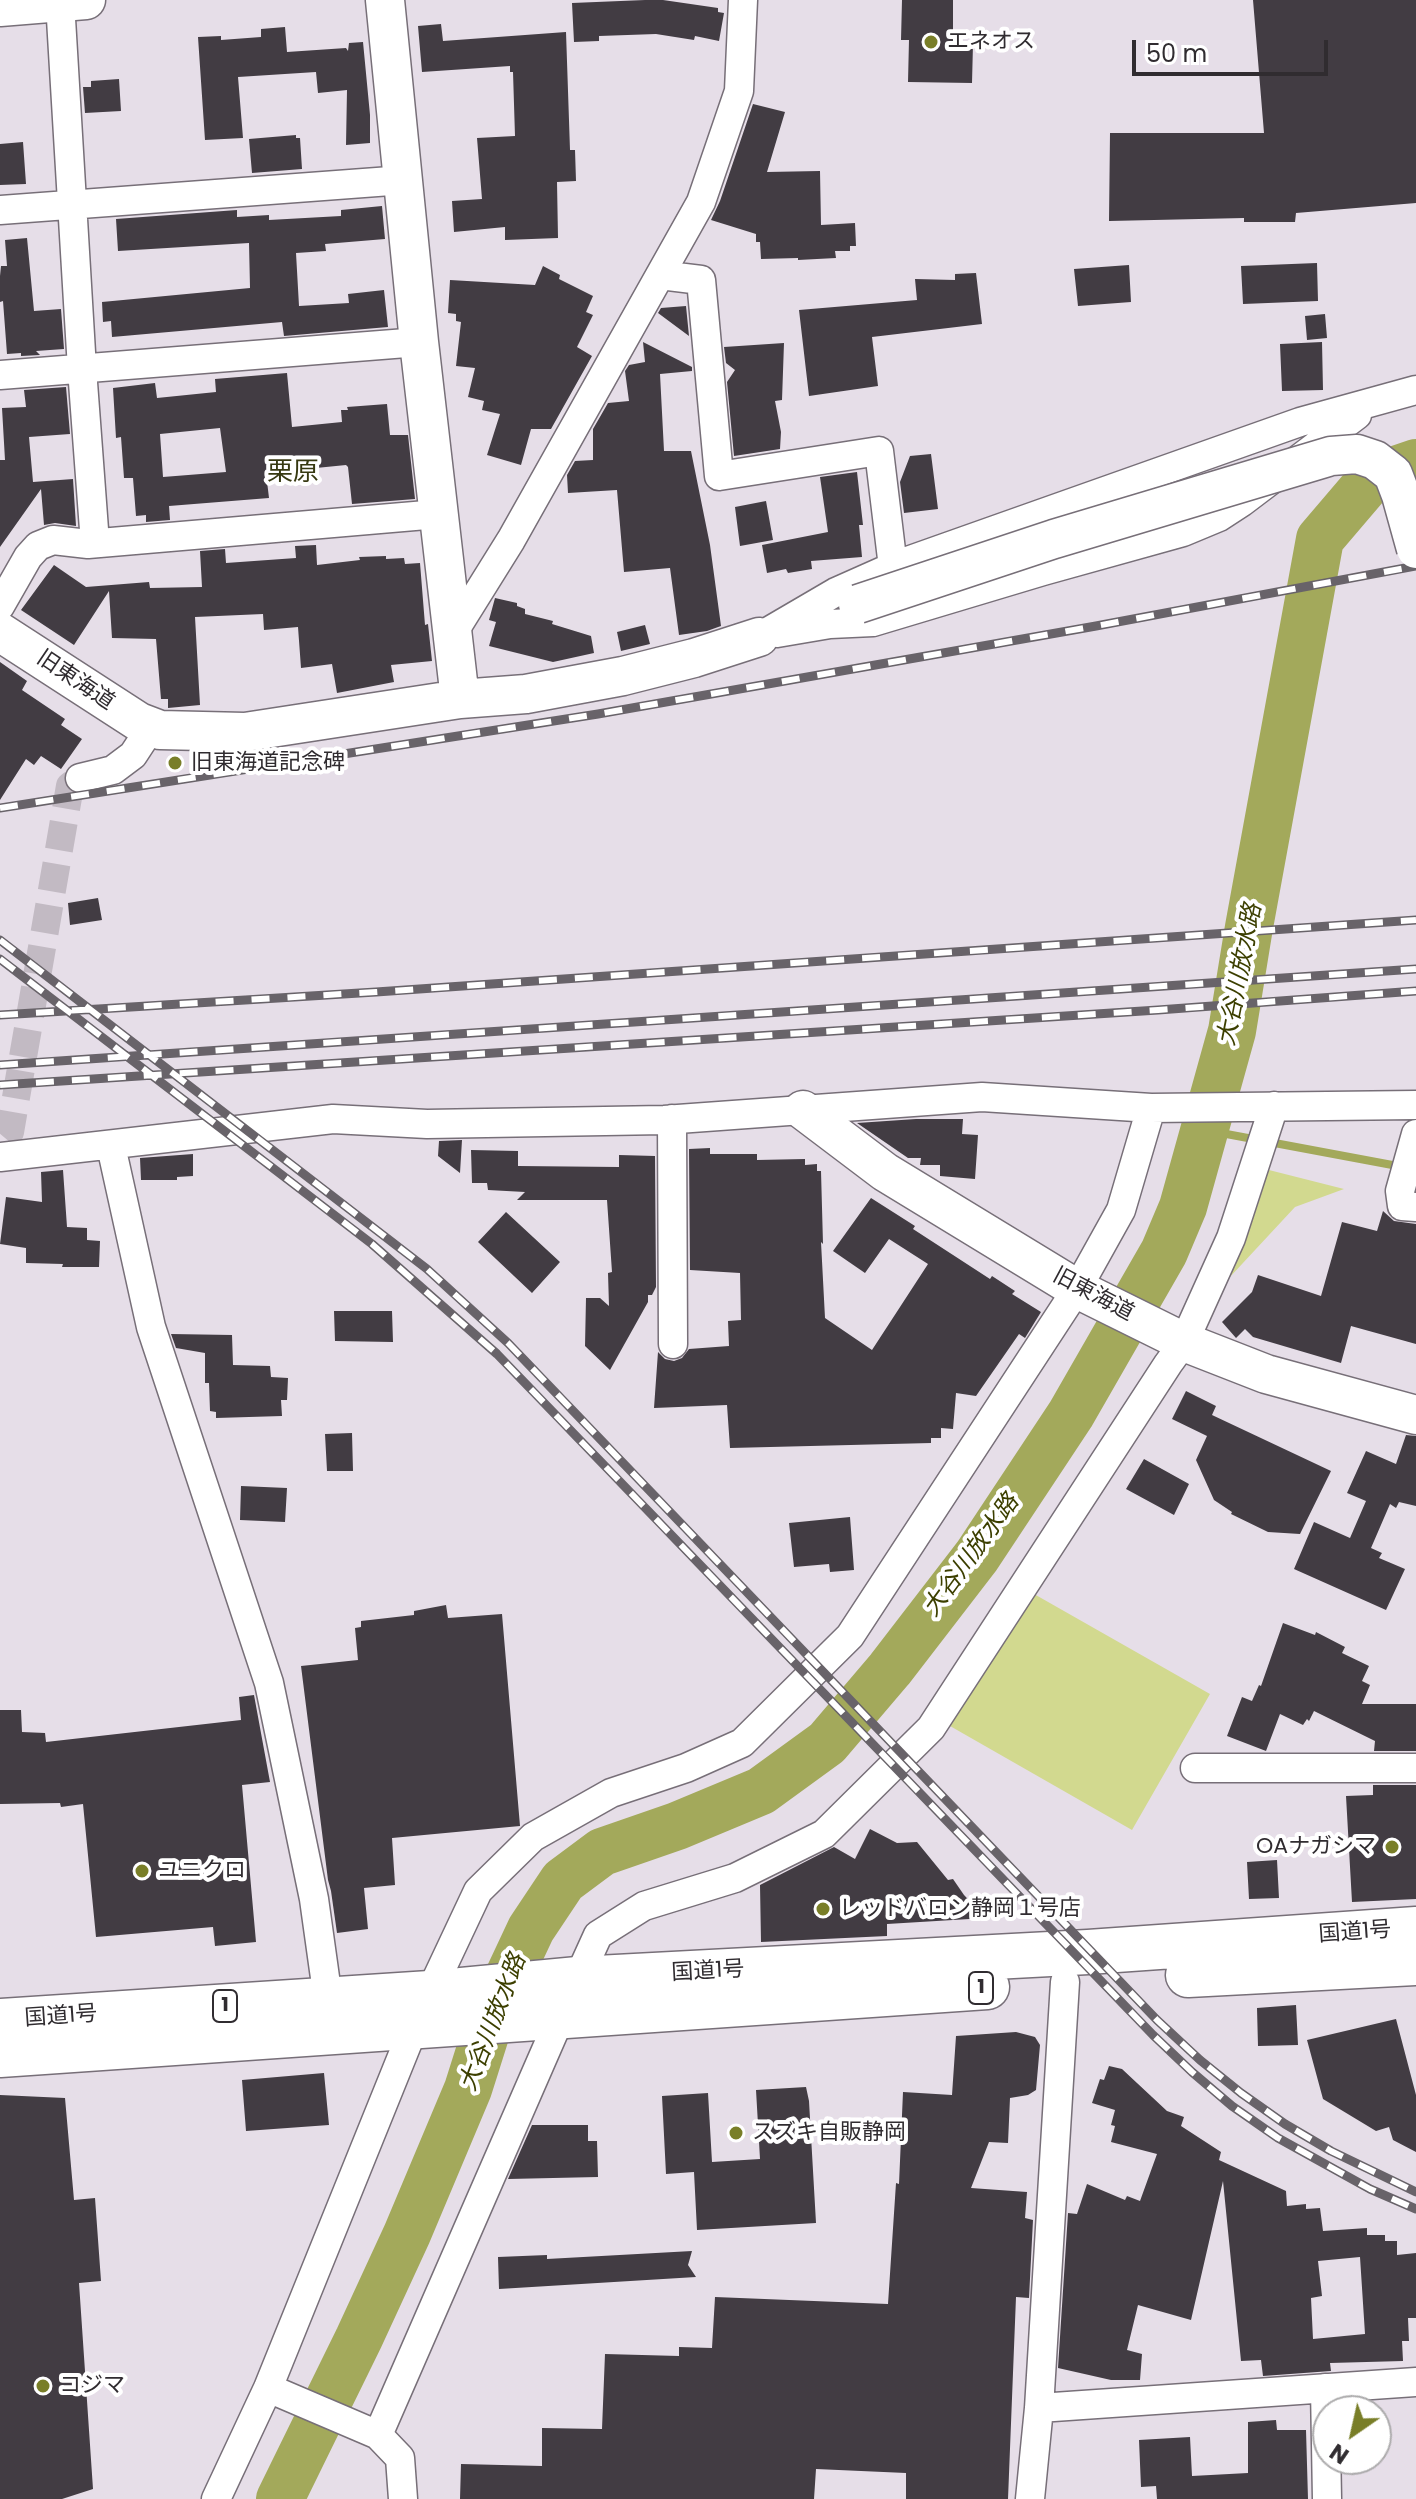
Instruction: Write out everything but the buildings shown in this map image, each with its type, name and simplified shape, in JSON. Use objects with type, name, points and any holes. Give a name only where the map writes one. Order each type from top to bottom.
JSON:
[{"type":"highway","name":"国道1号","points":[[0,2055],[432,2009],[1088,1952],[1416,1929]]},
{"type":"highway","name":"国道1号","points":[[563,1999],[1065,1982],[1416,1963]]},
{"type":"highway","name":"国道1号","points":[[0,2021],[328,1999],[432,2009]]},
{"type":"street","points":[[385,0],[419,342],[460,699]]},
{"type":"street","points":[[453,633],[511,540],[701,202],[739,91],[743,0]]},
{"type":"street","points":[[0,7],[73,1],[73,205],[95,543]]},
{"type":"street","points":[[0,210],[404,180]]},
{"type":"street","points":[[660,275],[701,280],[719,476],[879,451],[893,567]]},
{"type":"street","points":[[0,375],[419,342]]},
{"type":"street","points":[[759,637],[836,592],[893,567],[1300,422],[1416,390]]},
{"type":"street","points":[[759,637],[805,627],[873,622],[1183,532],[1219,517],[1347,421],[1382,400]]},
{"type":"street","points":[[1234,446],[1257,448],[1268,460],[1264,478],[1254,493]]},
{"type":"street","points":[[759,637],[1054,539],[1331,456],[1357,454],[1375,460],[1393,474],[1416,549]]},
{"type":"street","points":[[0,606],[28,557],[38,546],[53,540],[95,543],[438,514]]},
{"type":"street","name":"旧東海道","points":[[0,632],[122,713],[160,730],[245,732],[460,699],[526,694],[623,676],[759,637]]},
{"type":"street","points":[[80,778],[113,770],[133,755],[152,726]]},
{"type":"street","points":[[2,1145],[111,1146],[333,1119],[427,1124],[672,1119],[982,1097],[1158,1108],[1416,1105]]},
{"type":"street","points":[[372,2432],[563,1999],[598,1935],[644,1906],[735,1878],[824,1834],[931,1728],[1184,1342],[1231,1238],[1268,1107]]},
{"type":"street","points":[[216,2499],[268,2388],[432,2009],[478,1891],[533,1837],[611,1793],[686,1768],[742,1743],[850,1636],[1077,1289],[1121,1210],[1158,1108]]},
{"type":"street","name":"旧東海道","points":[[803,1110],[885,1172],[1077,1289],[1184,1342],[1266,1374],[1416,1415]]},
{"type":"street","points":[[672,1119],[673,1344]]},
{"type":"street","points":[[1408,1199],[1413,1143]]},
{"type":"street","points":[[111,1146],[151,1327],[269,1683],[314,1899],[328,1999]]},
{"type":"street","points":[[1195,1768],[1416,1768]]},
{"type":"street","points":[[1030,2499],[1039,2408],[1065,1982]]},
{"type":"street","points":[[1039,2408],[1416,2382]]},
{"type":"street","points":[[268,2388],[372,2432],[400,2458],[403,2499]]},
{"type":"street","points":[[1325,2388],[1327,2499]]},
{"type":"green space","points":[[1265,1169],[1344,1189],[1295,1207],[1216,1292]]},
{"type":"green space","points":[[1027,1590],[1210,1694],[1132,1830],[950,1726]]},
{"type":"waterway","name":"大谷川放水路","points":[[280,2499],[407,2234],[468,2089],[493,2010],[531,1929],[563,1881],[602,1852],[677,1826],[761,1791],[827,1743],[890,1669],[977,1556],[1071,1414],[1164,1252],[1183,1207],[1232,1031],[1320,539],[1372,478],[1416,463]]},
{"type":"waterway","points":[[1205,1130],[1403,1167]]},
{"type":"tunnel","points":[[5,1138],[10,1132],[70,786],[80,778]]},
{"type":"railway","points":[[0,808],[598,714],[1416,566]]},
{"type":"railway","points":[[0,1015],[1416,920]]},
{"type":"railway","points":[[0,940],[427,1269],[508,1343],[1157,2020],[1200,2060],[1285,2124],[1331,2151],[1416,2192]]},
{"type":"railway","points":[[0,959],[372,1244],[497,1354],[1192,2072],[1232,2106],[1278,2138],[1370,2189],[1416,2209]]},
{"type":"railway","points":[[0,1065],[1416,969]]},
{"type":"railway","points":[[0,1085],[1416,991]]},
{"type":"place","name":"エネオス","points":[[931,42]]},
{"type":"place","name":"旧東海道記念碑","points":[[175,763]]},
{"type":"place","name":"OAナガシマ","points":[[1392,1847]]},
{"type":"place","name":"ユニクロ","points":[[142,1871]]},
{"type":"place","name":"レッドバロン静岡１号店","points":[[823,1909]]},
{"type":"place","name":"スズキ自販静岡","points":[[736,2133]]},
{"type":"place","name":"コジマ","points":[[43,2386]]},
{"type":"district","name":"栗原","points":[[293,473]]}]
